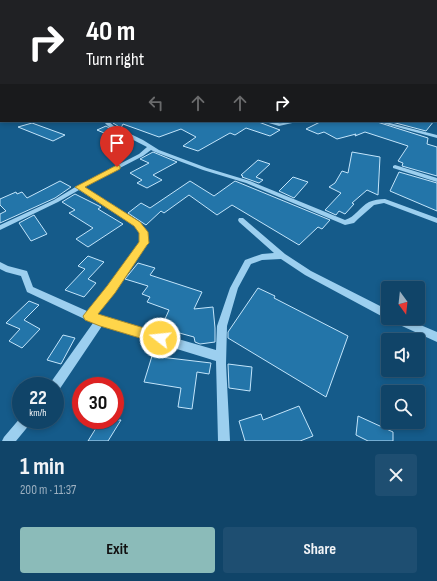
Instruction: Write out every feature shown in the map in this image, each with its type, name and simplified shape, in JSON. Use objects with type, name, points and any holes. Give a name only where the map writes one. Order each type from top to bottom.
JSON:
[{"type":"street","points":[[108,122],[112,127],[157,151],[205,169],[248,182],[345,223],[352,222],[370,203],[378,201],[386,201],[437,221]]},
{"type":"street","points":[[268,122],[279,125],[294,122]]},
{"type":"street","points":[[381,122],[437,137]]},
{"type":"street","points":[[0,228],[56,201],[79,187],[141,156],[151,147]]},
{"type":"street","points":[[395,167],[437,180]]},
{"type":"street","points":[[79,187],[137,224],[144,232],[144,243],[135,258],[89,316]]},
{"type":"street","points":[[241,220],[282,256],[308,273],[381,311]]},
{"type":"street","points":[[224,441],[221,357],[222,326],[234,288],[248,262],[262,257],[282,256]]},
{"type":"street","points":[[0,265],[6,269],[24,273],[30,289],[100,321],[221,357]]},
{"type":"street","points":[[61,377],[100,321]]},
{"type":"street","points":[[410,325],[437,337]]},
{"type":"street","points":[[8,441],[18,429]]},
{"type":"building","points":[[259,122],[280,130],[270,136],[246,128],[235,135],[230,133],[198,151],[183,146],[196,137],[181,129],[159,137],[123,124],[121,128],[113,123]]},
{"type":"building","points":[[320,122],[377,122],[428,138],[427,144],[437,147],[437,176],[402,166],[403,163],[398,161],[408,146],[365,132],[355,136],[356,134],[337,139],[324,132],[318,134],[306,129]]},
{"type":"building","points":[[392,122],[433,122],[426,131]]},
{"type":"building","points":[[32,123],[65,135],[53,141],[18,127]]},
{"type":"building","points":[[106,126],[118,134],[116,138],[97,130]]},
{"type":"building","points":[[119,134],[130,140],[114,147]]},
{"type":"building","points":[[153,152],[177,162],[153,175],[162,180],[147,188],[137,183],[142,180],[130,173],[149,163],[140,159]]},
{"type":"building","points":[[352,152],[380,157],[378,195],[367,190],[352,203],[354,204],[345,214],[339,211],[336,215],[325,210],[341,193],[329,187],[335,183],[342,171],[348,173]]},
{"type":"building","points":[[258,160],[270,164],[256,177],[263,180],[259,183],[242,177],[243,176],[241,175]]},
{"type":"building","points":[[399,172],[437,183],[437,211],[390,191]]},
{"type":"building","points":[[293,177],[308,182],[294,198],[279,191]]},
{"type":"building","points":[[60,181],[71,187],[55,198],[0,223],[0,214],[6,211],[0,205],[0,199],[16,192],[17,194],[22,192],[27,198]]},
{"type":"building","points":[[190,181],[214,196],[235,181],[330,220],[322,229],[318,227],[299,245],[232,205],[217,215],[189,195],[164,213],[161,211],[146,225],[128,213],[141,203],[150,208]]},
{"type":"building","points":[[75,194],[101,207],[98,209],[123,224],[88,247],[76,239],[93,228],[69,213],[75,210],[62,202]]},
{"type":"building","points":[[34,215],[47,234],[31,241],[19,223]]},
{"type":"building","points":[[88,256],[104,262],[88,279],[96,283],[84,297],[65,290],[85,269],[78,266]]},
{"type":"building","points":[[138,263],[155,268],[150,275],[202,292],[194,309],[213,307],[215,342],[200,344],[195,342],[194,337],[161,328],[169,310],[147,302],[150,297],[142,294],[148,286],[125,279]]},
{"type":"building","points":[[258,288],[275,296],[274,298],[348,336],[326,397],[228,338],[228,332]]},
{"type":"building","points":[[29,301],[39,305],[24,320],[40,329],[22,348],[9,341],[20,329],[6,323]]},
{"type":"building","points":[[63,335],[75,338],[61,364],[47,360]]},
{"type":"building","points":[[152,356],[211,363],[209,374],[197,372],[192,409],[178,407],[181,388],[144,382]]},
{"type":"building","points":[[228,364],[252,367],[250,391],[229,388]]},
{"type":"building","points":[[299,406],[313,436],[300,441],[245,441],[239,421],[261,414],[263,420]]},
{"type":"building","points":[[358,416],[381,427],[381,429],[386,429],[393,432],[393,441],[368,441],[356,435]]},
{"type":"building","points":[[95,429],[115,429],[108,441],[88,441]]},
{"type":"route","points":[[117,167],[112,171],[79,187],[137,224],[144,232],[144,243],[135,258],[89,316],[100,321],[160,338]]}]
